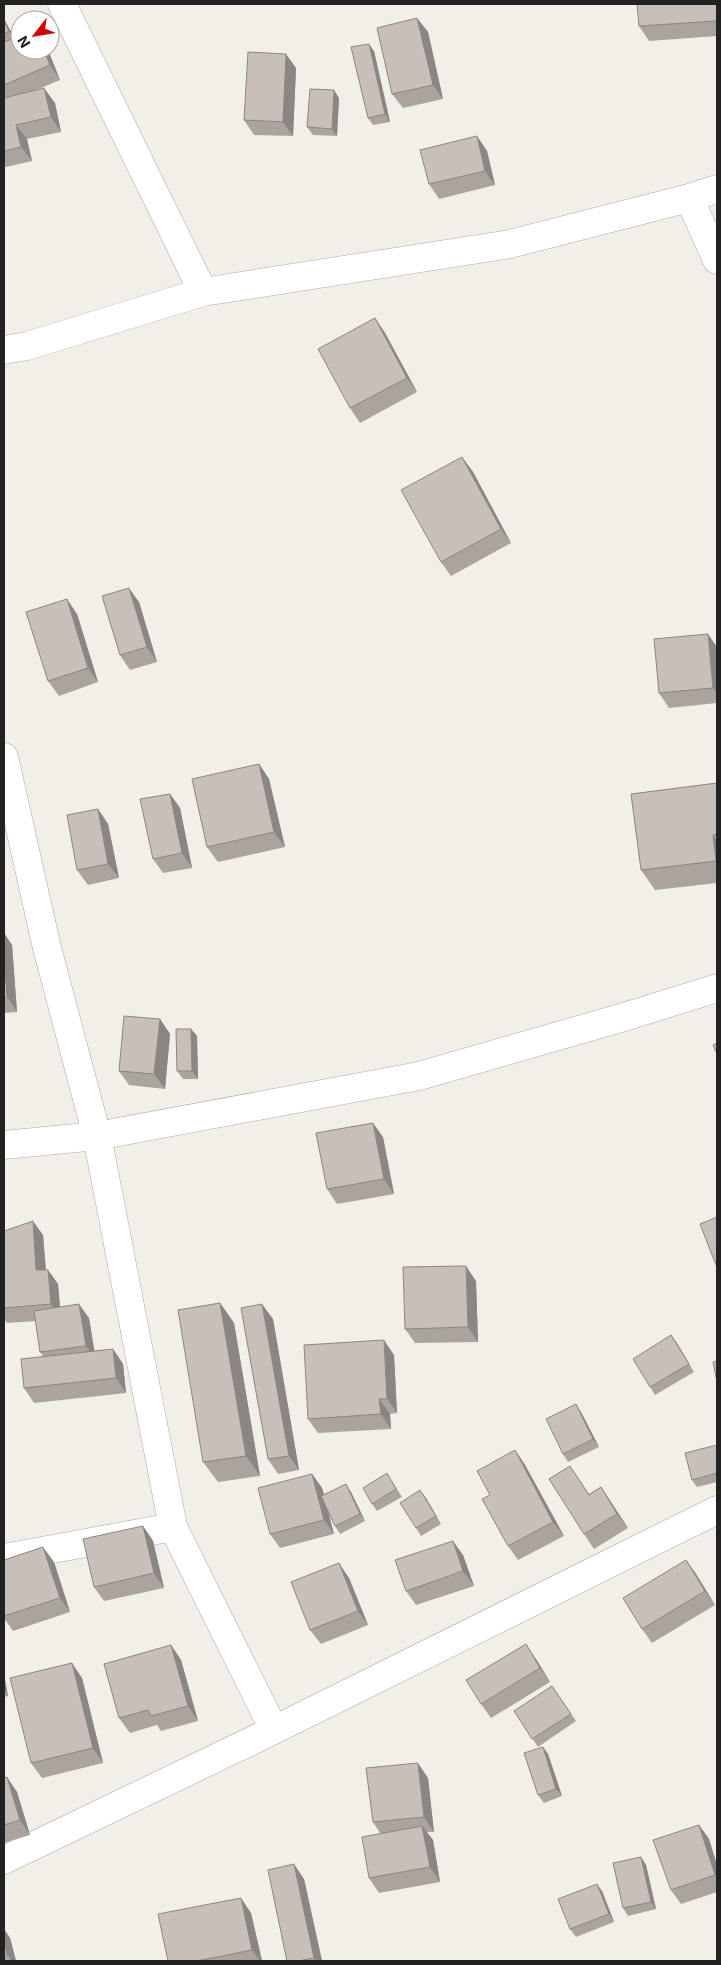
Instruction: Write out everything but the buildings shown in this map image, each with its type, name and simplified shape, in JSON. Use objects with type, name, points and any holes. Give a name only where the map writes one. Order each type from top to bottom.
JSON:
[{"type":"street","points":[[62,4],[203,292]]},
{"type":"street","points":[[4,350],[27,346],[203,292],[510,244],[689,198],[717,189]]},
{"type":"street","points":[[689,198],[717,260]]},
{"type":"street","points":[[4,757],[47,948],[97,1136],[173,1527],[274,1730]]},
{"type":"street","points":[[4,1145],[97,1136],[419,1076],[717,988]]},
{"type":"street","points":[[4,1860],[274,1730],[717,1510]]},
{"type":"street","points":[[4,1558],[173,1527]]}]
